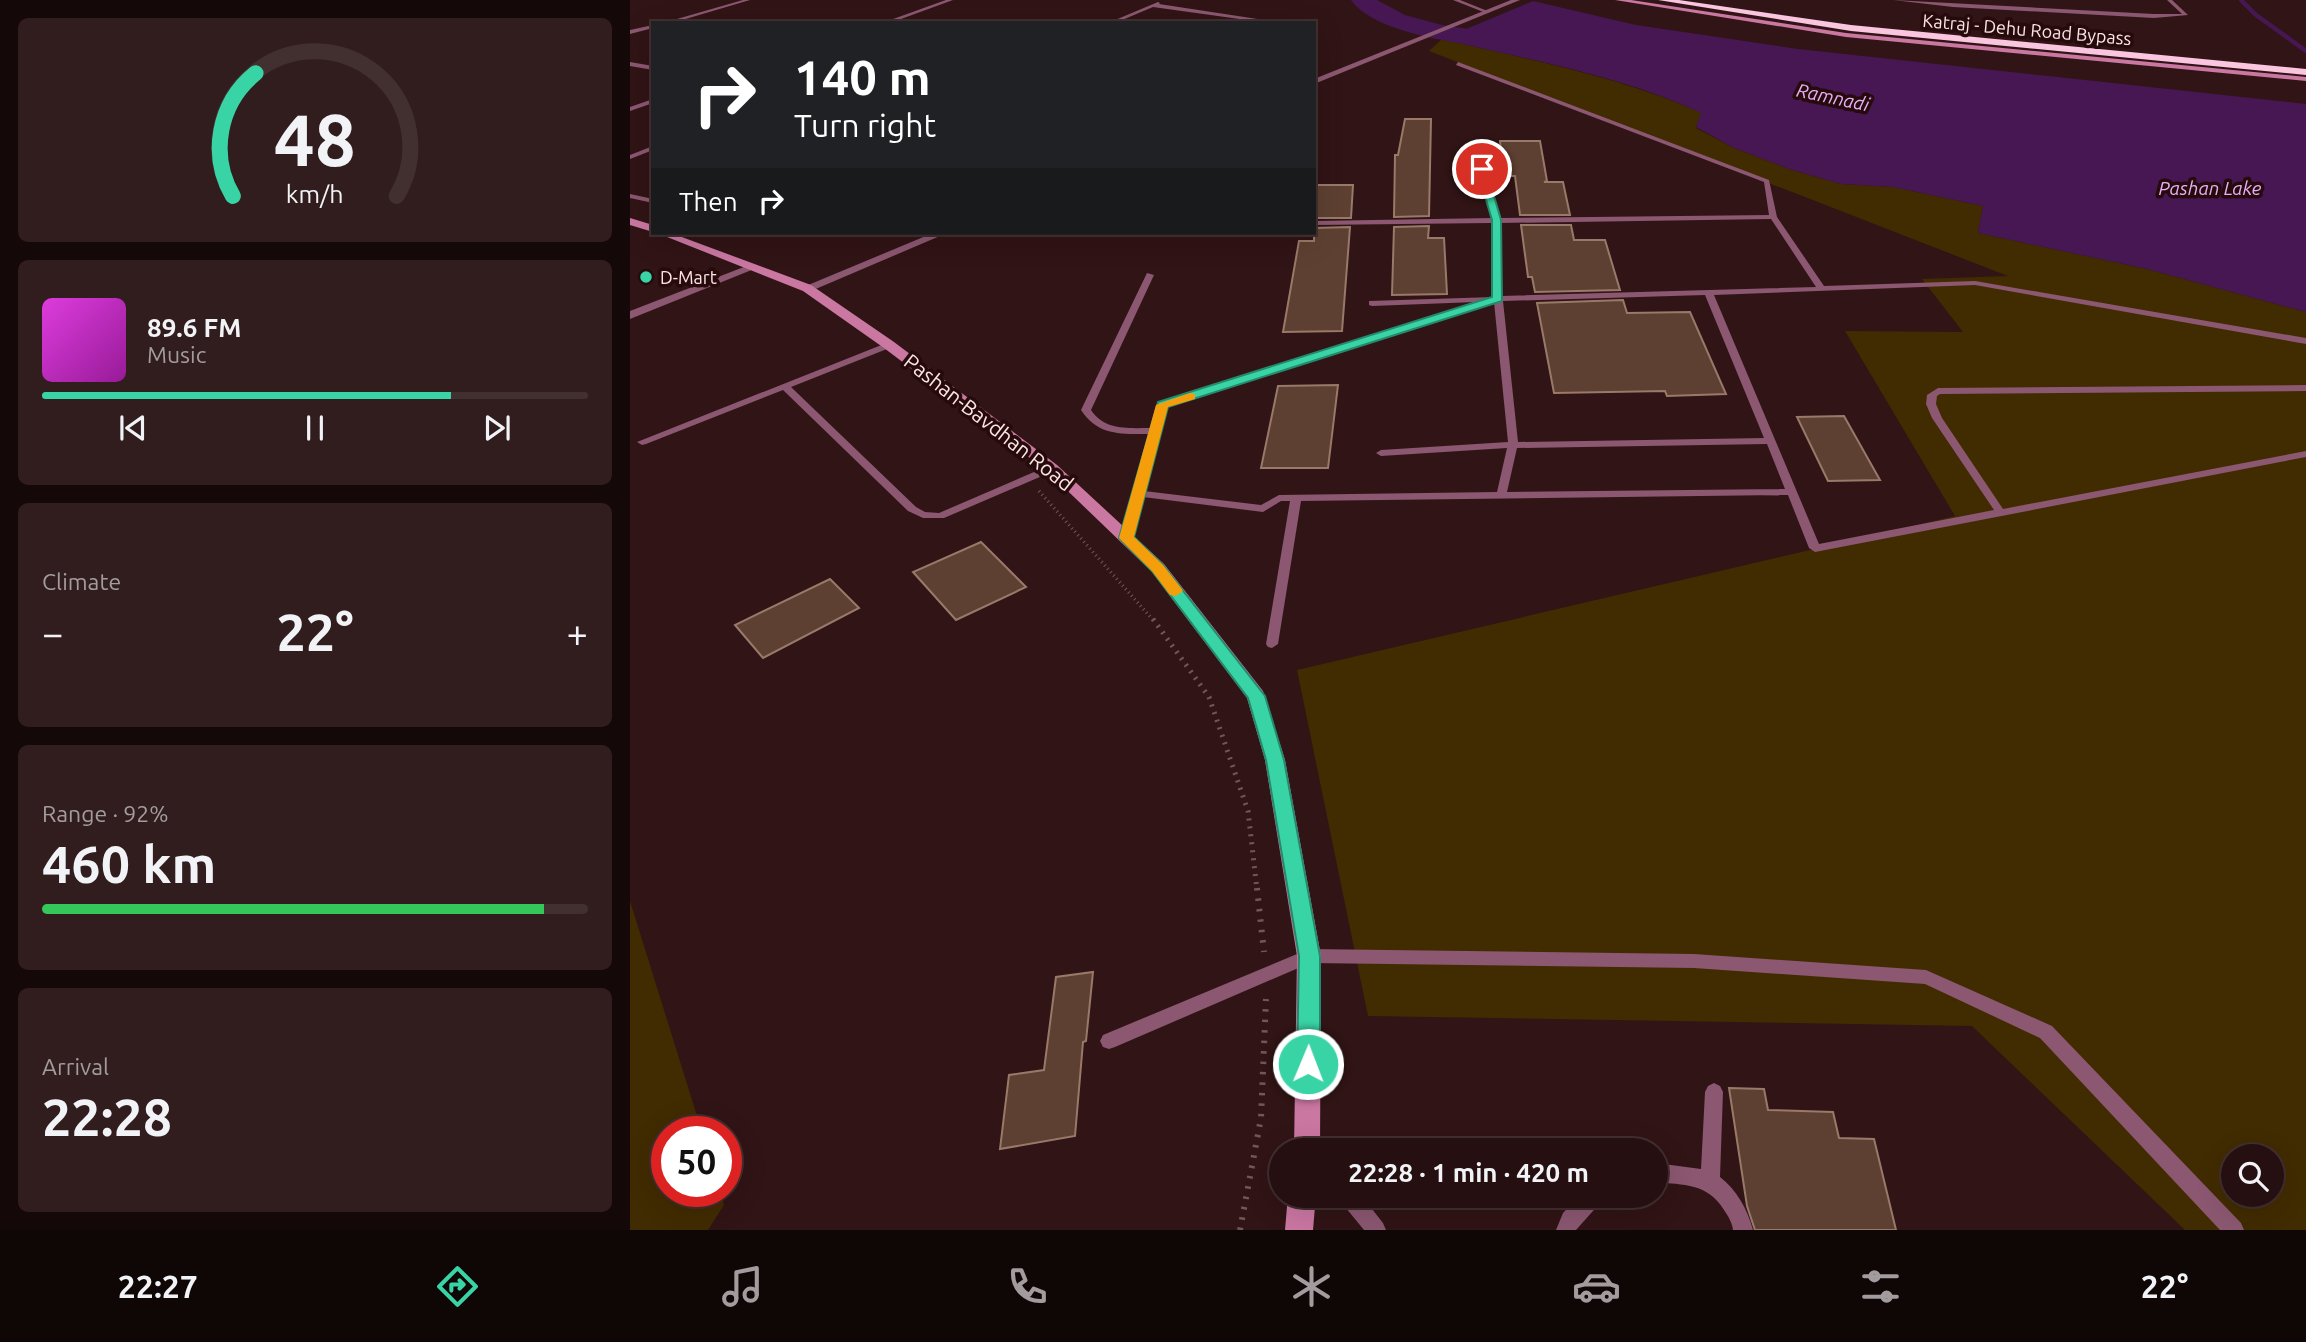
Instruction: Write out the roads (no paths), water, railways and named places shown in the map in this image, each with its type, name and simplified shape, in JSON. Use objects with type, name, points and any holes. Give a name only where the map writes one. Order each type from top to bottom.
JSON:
[{"type":"highway","name":"Katraj - Dehu Road Bypass","points":[[1662,0],[1851,28],[2305,66]]},
{"type":"highway","name":"Katraj - Dehu Road Bypass","points":[[1707,0],[1882,23],[2305,66]]},
{"type":"main road","points":[[1618,0],[1860,36],[2306,79]]},
{"type":"main road","points":[[630,221],[651,228]]},
{"type":"main road","name":"Pashan-Bavdhan Road","points":[[667,235],[807,288],[889,345],[1052,468],[1158,568],[1256,696],[1275,760],[1310,956],[1308,1138]]},
{"type":"main road","points":[[1299,1230],[1302,1208]]},
{"type":"street","points":[[1316,81],[1517,0]]},
{"type":"street","points":[[807,288],[937,235]]},
{"type":"street","points":[[630,315],[753,267]]},
{"type":"lane","points":[[720,0],[740,2]]},
{"type":"lane","points":[[672,21],[748,0]]},
{"type":"lane","points":[[890,21],[951,0]]},
{"type":"lane","points":[[1113,21],[1164,0]]},
{"type":"lane","points":[[1225,0],[1237,2]]},
{"type":"lane","points":[[1455,0],[1488,12]]},
{"type":"lane","points":[[1895,0],[1953,6],[2154,16],[2186,15],[2169,0]]},
{"type":"lane","points":[[1152,5],[1261,20]]},
{"type":"lane","points":[[630,32],[651,27]]},
{"type":"lane","points":[[630,64],[651,68]]},
{"type":"lane","points":[[1458,64],[1767,180],[1773,216],[1822,289]]},
{"type":"lane","points":[[630,109],[651,102]]},
{"type":"lane","points":[[1474,142],[1496,220],[1498,298],[1513,445],[1501,496]]},
{"type":"lane","points":[[630,157],[651,149]]},
{"type":"lane","points":[[630,196],[651,201]]},
{"type":"lane","points":[[1316,223],[1773,216]]},
{"type":"lane","points":[[1150,275],[1086,410],[1092,422],[1106,429],[1155,431]]},
{"type":"lane","points":[[1372,303],[1709,294],[1975,283],[2306,341]]},
{"type":"lane","points":[[1709,294],[1815,548],[2306,454]]},
{"type":"lane","points":[[1126,538],[1162,405],[1498,298]]},
{"type":"lane","points":[[642,442],[889,345]]},
{"type":"lane","points":[[785,386],[912,509],[923,515],[940,516],[1052,468]]},
{"type":"lane","points":[[2001,513],[1937,418],[1931,404],[1932,395],[1938,391],[2306,388]]},
{"type":"lane","points":[[1381,453],[1513,445],[1770,441]]},
{"type":"lane","points":[[1138,493],[1263,509],[1279,498],[1792,492]]},
{"type":"lane","points":[[1272,643],[1296,498]]},
{"type":"lane","points":[[1109,1041],[1310,956],[1694,961],[1926,977],[2046,1032],[2234,1230]]},
{"type":"lane","points":[[1710,1180],[1714,1092]]},
{"type":"lane","points":[[1668,1174],[1692,1175],[1710,1180],[1728,1196],[1743,1230]]},
{"type":"lane","points":[[1358,1208],[1376,1230]]},
{"type":"lane","points":[[1566,1230],[1570,1220],[1582,1208]]},
{"type":"water","name":"Pashan Lake","points":[[1533,1],[1636,25],[1798,49],[2306,104],[2306,312],[2147,269],[1978,233],[1983,206],[1893,187],[1841,184],[1789,169],[1734,148],[1696,127],[1701,113],[1638,88],[1442,39]]},
{"type":"waterway","name":"Ramnadi","points":[[1362,0],[1378,11],[1419,27],[1530,45]]},
{"type":"waterway","points":[[2241,0],[2256,15],[2306,51]]},
{"type":"place","name":"D-Mart","points":[[646,277]]}]
